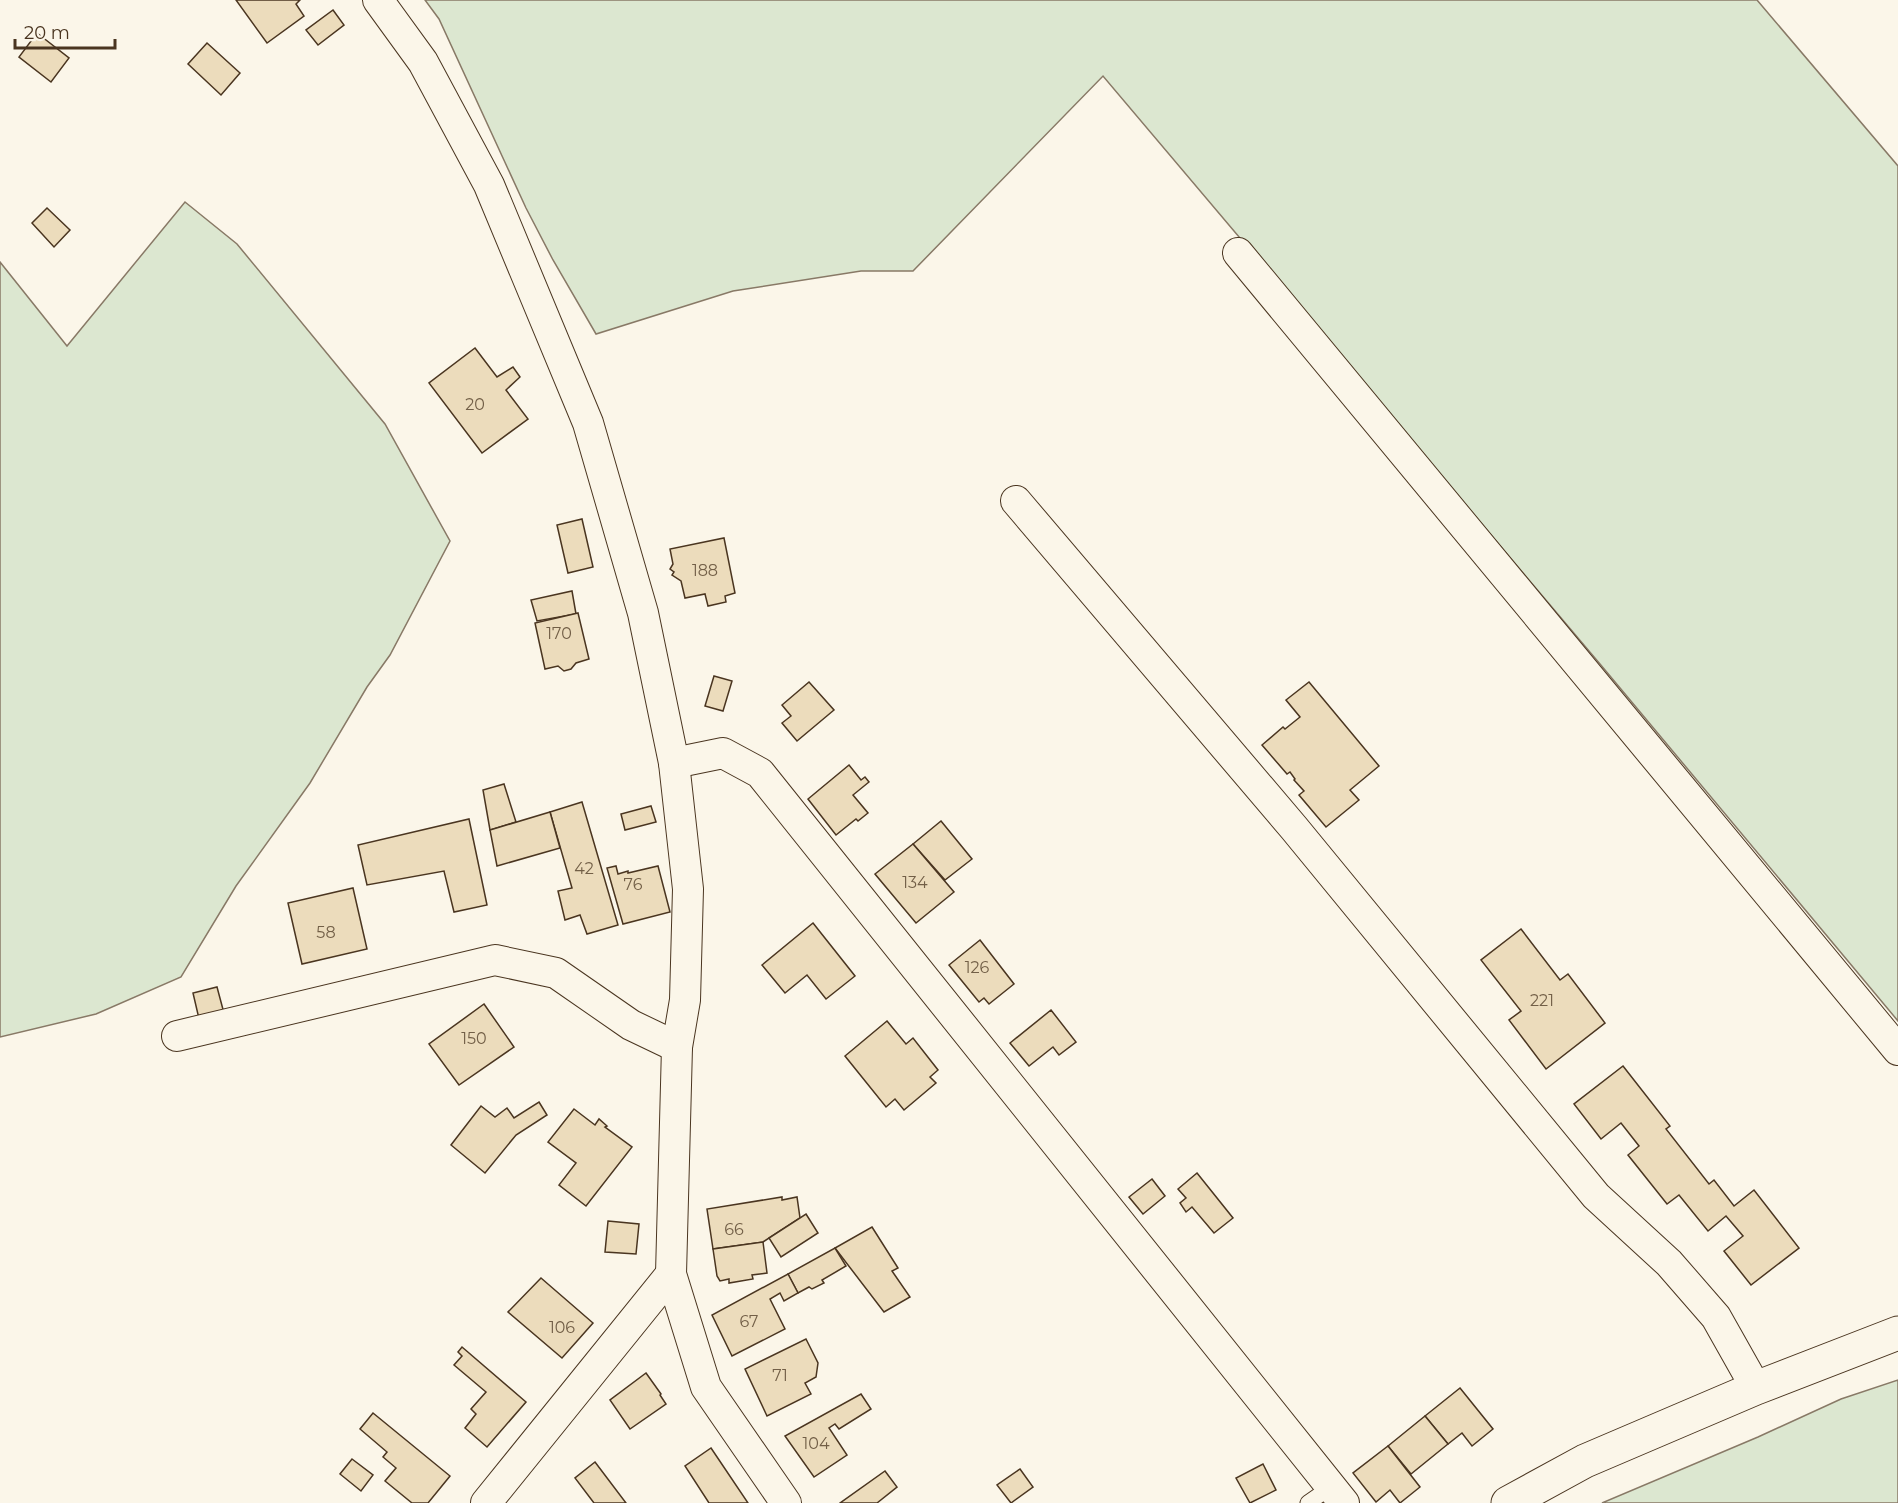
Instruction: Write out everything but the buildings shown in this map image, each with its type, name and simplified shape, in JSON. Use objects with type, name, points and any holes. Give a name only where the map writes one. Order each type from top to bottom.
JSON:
[{"type":"street","points":[[378,0],[423,62],[489,185],[588,423],[643,613],[674,763],[688,889],[685,1000],[677,1047],[671,1274],[705,1387],[786,1503]]},
{"type":"street","points":[[1238,253],[1898,1050]]},
{"type":"street","points":[[1016,501],[1294,828],[1596,1196],[1670,1263],[1716,1317],[1756,1388]]},
{"type":"street","points":[[674,763],[723,753],[760,773],[1328,1498]]},
{"type":"street","points":[[177,1036],[495,960],[556,973],[631,1025],[677,1047]]},
{"type":"street","points":[[486,1503],[671,1274]]},
{"type":"street","points":[[1508,1503],[1585,1461],[1756,1388],[1898,1333]]},
{"type":"green space","points":[[425,0],[1757,0],[1898,166],[1898,1021],[1103,76],[913,271],[861,271],[733,291],[596,334],[526,208],[439,19]]},
{"type":"green space","points":[[185,202],[237,244],[385,424],[450,541],[390,655],[367,687],[310,783],[236,886],[181,977],[96,1014],[0,1037],[0,262],[67,346]]},
{"type":"green space","points":[[1898,1380],[1898,1503],[1602,1503],[1841,1399]]}]
